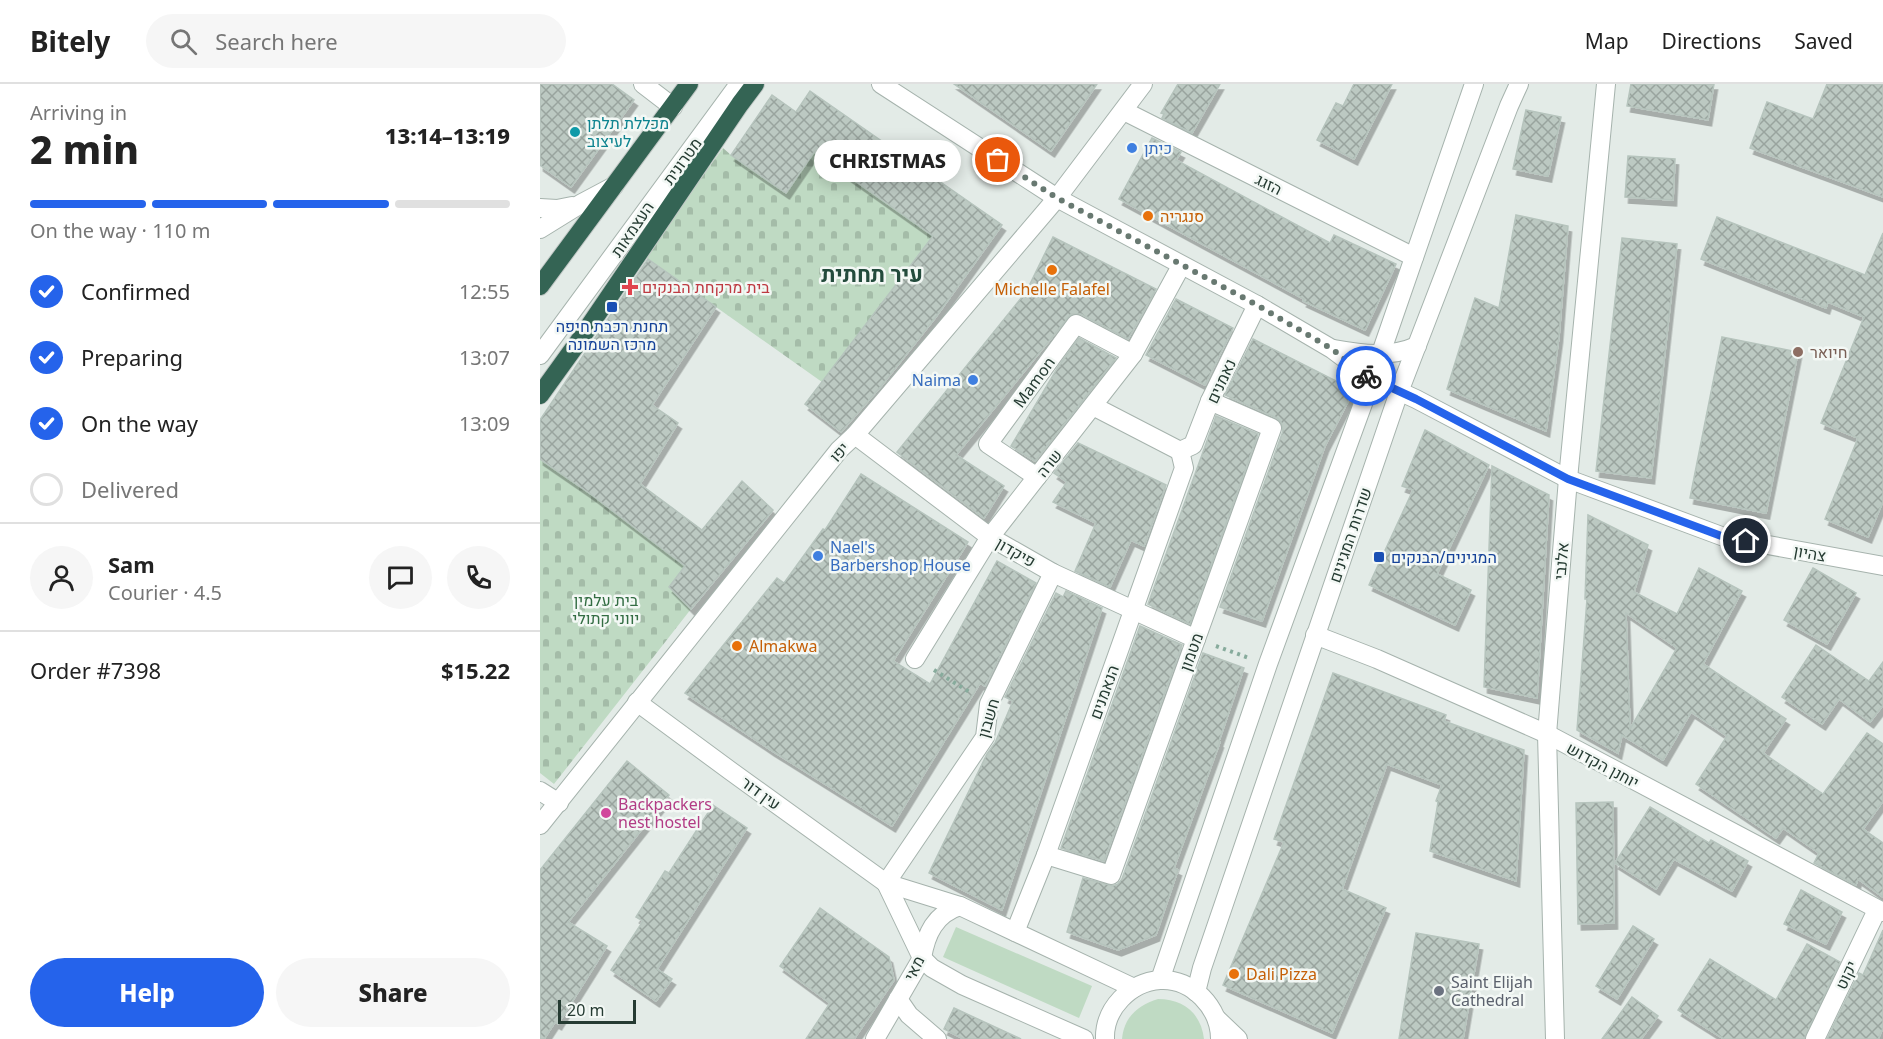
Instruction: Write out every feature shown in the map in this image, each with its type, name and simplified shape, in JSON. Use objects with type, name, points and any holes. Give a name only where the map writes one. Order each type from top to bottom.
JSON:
[{"type":"highway","points":[[540,286],[688,84]]},
{"type":"highway","name":"העצמאות","points":[[540,395],[755,84]]},
{"type":"street","points":[[643,84],[673,107]]},
{"type":"street","name":"מטרונית","points":[[540,335],[576,291],[727,84]]},
{"type":"street","name":"מטרונית","points":[[540,355],[739,84]]},
{"type":"street","name":"צהיון","points":[[881,84],[1057,198],[1257,305],[1332,349],[1372,379],[1416,399],[1568,479],[1724,537],[1883,566]]},
{"type":"street","name":"יפו","points":[[540,825],[839,450],[855,435],[1057,198],[1143,84]]},
{"type":"street","name":"שדרות המגינים","points":[[1160,980],[1268,664],[1372,379],[1474,84]]},
{"type":"street","name":"שדרות המגינים","points":[[1196,992],[1202,968],[1399,392],[1519,84]]},
{"type":"street","name":"אלנבי","points":[[1555,1039],[1547,734],[1568,479],[1606,84]]},
{"type":"street","name":"הזגג","points":[[1124,111],[1414,257]]},
{"type":"street","points":[[540,229],[614,186]]},
{"type":"street","points":[[540,208],[557,209],[582,203]]},
{"type":"street","name":"שרה","points":[[915,659],[990,537],[1134,354],[1181,266]]},
{"type":"street","name":"נאמנים","points":[[1180,451],[1192,445],[1257,305]]},
{"type":"street","name":"Mamon","points":[[1037,477],[988,444],[1076,324],[1134,354]]},
{"type":"street","points":[[1332,349],[1380,354],[1417,346]]},
{"type":"street","name":"מטמון","points":[[1046,855],[1111,875],[1272,428],[1210,402]]},
{"type":"street","points":[[1093,406],[1180,451]]},
{"type":"street","name":"פיקדון","points":[[855,435],[990,537],[1053,573],[1196,639]]},
{"type":"street","name":"הנאמנים","points":[[1015,932],[1046,855],[1184,468],[1180,451]]},
{"type":"street","name":"חשבון","points":[[886,883],[985,737],[989,704],[1053,573]]},
{"type":"street","name":"יוחנן הקדוש","points":[[1315,635],[1377,659],[1547,734],[1880,911]]},
{"type":"street","name":"עין דור","points":[[637,702],[886,883],[960,906],[1134,988]]},
{"type":"street","points":[[540,791],[558,803]]},
{"type":"street","name":"עין דור","points":[[886,883],[922,958],[932,968],[948,978],[1075,1037]]},
{"type":"street","name":"מאי","points":[[875,1039],[922,958],[924,943],[936,920],[949,909],[960,906]]},
{"type":"street","name":"יקוט","points":[[1815,1039],[1880,911]]},
{"type":"street","points":[[1105,1039],[1110,1015],[1119,999],[1134,988],[1160,980],[1180,983],[1196,992],[1208,1003],[1217,1019],[1238,1039]]},
{"type":"street","points":[[898,999],[909,1016],[937,1039]]},
{"type":"street","points":[[1217,1019],[1220,1039]]},
{"type":"street","points":[[1038,1020],[1046,1039]]},
{"type":"path","points":[[1196,639],[1268,664]]},
{"type":"path","points":[[915,659],[989,704]]},
{"type":"green space","points":[[723,148],[731,155],[814,152],[933,236],[822,382],[644,256]]},
{"type":"green space","name":"בית עלמין יווני קתולי","points":[[540,459],[592,495],[685,566],[669,587],[691,609],[554,784],[540,773]]},
{"type":"green space","points":[[956,927],[1092,986],[1079,1018],[943,957]]},
{"type":"green space","points":[[1158,999],[1175,1002],[1189,1009],[1199,1022],[1204,1039],[1122,1039],[1123,1031],[1133,1013],[1138,1008]]},
{"type":"building","name":"מכללת תלתן לעיצוב","points":[[540,84],[612,84],[634,100],[571,187],[540,165]]},
{"type":"building","points":[[954,84],[1097,84],[1051,151]]},
{"type":"building","points":[[1178,84],[1220,84],[1192,133],[1162,118],[1164,114],[1161,113]]},
{"type":"building","points":[[1354,84],[1392,84],[1354,159],[1317,140],[1336,103],[1343,106]]},
{"type":"building","points":[[1631,84],[1714,84],[1708,120],[1627,106]]},
{"type":"building","points":[[1827,84],[1883,84],[1883,197],[1750,148],[1767,102],[1813,119]]},
{"type":"building","points":[[810,91],[1002,225],[935,318],[841,432],[805,404],[933,236],[814,152],[786,193],[731,155],[772,95],[796,112]]},
{"type":"building","points":[[1526,110],[1561,117],[1548,176],[1513,169]]},
{"type":"building","points":[[1152,138],[1181,152],[1176,160],[1330,243],[1334,235],[1396,264],[1365,330],[1303,301],[1304,299],[1119,199]]},
{"type":"building","points":[[1628,156],[1675,159],[1673,200],[1625,197]]},
{"type":"building","points":[[1516,215],[1568,226],[1559,337],[1546,431],[1447,389],[1475,298],[1499,308]]},
{"type":"building","points":[[1717,217],[1865,275],[1883,233],[1883,501],[1868,537],[1825,519],[1858,438],[1821,423],[1864,317],[1828,302],[1826,308],[1701,259]]},
{"type":"building","points":[[1053,237],[1156,289],[1128,339],[1081,314],[1071,314],[956,455],[1004,486],[984,518],[897,452],[1026,292]]},
{"type":"building","points":[[1622,238],[1677,244],[1651,478],[1596,471]]},
{"type":"building","points":[[648,259],[716,307],[652,405],[678,423],[640,484],[702,530],[742,481],[773,510],[691,609],[669,587],[685,566],[592,495],[540,459],[540,420]]},
{"type":"building","points":[[1176,299],[1233,328],[1205,385],[1146,355]]},
{"type":"building","points":[[1722,337],[1798,352],[1766,513],[1690,498]]},
{"type":"building","points":[[1079,338],[1116,358],[1035,461],[1011,446],[1058,367]]},
{"type":"building","points":[[1253,339],[1354,390],[1325,446],[1262,621],[1220,607],[1283,431],[1281,422],[1277,418],[1225,395]]},
{"type":"building","points":[[1216,416],[1258,434],[1190,624],[1148,604]]},
{"type":"building","points":[[1425,430],[1489,465],[1437,574],[1471,590],[1455,625],[1369,585],[1413,490],[1402,486]]},
{"type":"building","points":[[1078,443],[1166,485],[1144,546],[1131,540],[1110,587],[1075,571],[1096,523],[1053,502],[1067,482],[1054,473]]},
{"type":"building","points":[[1492,466],[1549,495],[1537,698],[1484,687]]},
{"type":"building","points":[[861,474],[968,542],[893,661],[930,684],[997,561],[1036,583],[985,686],[980,683],[892,826],[685,693],[777,578],[784,583],[823,529],[825,530]]},
{"type":"building","points":[[1588,515],[1648,545],[1634,592],[1677,614],[1699,568],[1742,591],[1703,664],[1786,719],[1763,753],[1823,794],[1867,733],[1883,744],[1883,801],[1863,829],[1883,843],[1883,897],[1858,879],[1856,885],[1814,863],[1819,853],[1783,828],[1776,838],[1696,784],[1727,736],[1691,712],[1663,760],[1622,735],[1618,753],[1577,730],[1587,599],[1585,599]],"holes":[[[1626,613],[1677,648],[1630,729]]]},
{"type":"building","points":[[1813,568],[1856,593],[1827,644],[1784,620]]},
{"type":"building","points":[[1066,591],[1102,608],[1002,910],[929,873],[987,754],[995,743],[1013,701],[1005,697],[1056,593],[1063,597]]},
{"type":"building","points":[[1140,626],[1182,645],[1104,861],[1061,848]]},
{"type":"building","points":[[1816,645],[1869,681],[1883,662],[1883,705],[1870,722],[1839,699],[1822,724],[1782,697]]},
{"type":"building","points":[[1203,653],[1244,668],[1174,868],[1178,870],[1156,935],[1118,950],[1067,932],[1083,878],[1113,886],[1122,879]]},
{"type":"building","points":[[1333,673],[1446,715],[1444,721],[1524,750],[1516,881],[1430,851],[1438,802],[1436,801],[1442,785],[1387,764],[1342,889],[1386,908],[1332,1033],[1223,985],[1284,842],[1274,839]]},
{"type":"building","points":[[627,761],[669,795],[568,922],[607,946],[558,1024],[555,1022],[544,1039],[540,1039],[540,870]]},
{"type":"building","points":[[1613,802],[1614,923],[1578,924],[1576,803]]},
{"type":"building","points":[[713,805],[747,828],[657,969],[672,979],[656,1001],[611,970],[643,921],[636,917],[665,871],[669,873]]},
{"type":"building","points":[[1650,807],[1709,843],[1711,840],[1748,861],[1732,891],[1674,859],[1656,889],[1615,863]]},
{"type":"building","points":[[1801,890],[1842,912],[1826,944],[1784,924]]},
{"type":"building","points":[[820,908],[889,957],[894,980],[854,1039],[806,1039],[830,1003],[780,966]]},
{"type":"building","points":[[1633,926],[1654,939],[1617,999],[1596,986]]},
{"type":"building","points":[[1883,930],[1883,1028],[1878,1039],[1827,1039],[1859,973],[1863,975]]},
{"type":"building","name":"Saint Elijah Cathedral","points":[[1416,933],[1479,944],[1463,1039],[1399,1039]]},
{"type":"building","points":[[1807,944],[1840,962],[1804,1039],[1724,1039],[1678,1010],[1710,959],[1776,1000]]},
{"type":"building","points":[[1632,997],[1658,1016],[1641,1039],[1602,1039]]},
{"type":"building","points":[[954,1008],[1021,1039],[964,1039],[944,1029]]},
{"type":"way so far","points":[[998,160],[1057,198],[1257,305],[1332,349],[1366,376]]},
{"type":"place","name":"מכללת תלתן לעיצוב","points":[[575,132]]},
{"type":"place","name":"כיתן","points":[[1132,148]]},
{"type":"place","name":"CHRISTMAS","points":[[998,160]]},
{"type":"place","name":"סנגריה","points":[[1148,216]]},
{"type":"place","name":"Michelle Falafel","points":[[1052,270]]},
{"type":"place","name":"בית מרקחת הבנקים","points":[[630,287]]},
{"type":"place","name":"תחנת רכבת חיפה מרכז השמונה","points":[[612,307]]},
{"type":"place","name":"חיואר","points":[[1798,352]]},
{"type":"place","name":"Naima","points":[[973,380]]},
{"type":"place","name":"Nael's Barbershop House","points":[[818,556]]},
{"type":"place","name":"המגינים/הבנקים","points":[[1379,557]]},
{"type":"place","name":"Almakwa","points":[[737,646]]},
{"type":"place","name":"Backpackers nest hostel","points":[[606,813]]},
{"type":"place","name":"Dali Pizza","points":[[1234,974]]},
{"type":"place","name":"Saint Elijah Cathedral","points":[[1439,991]]},
{"type":"district","name":"עיר תחתית","points":[[872,274]]},
{"type":"route","points":[[1366,376],[1416,399],[1568,479],[1724,537],[1746,541]]}]
